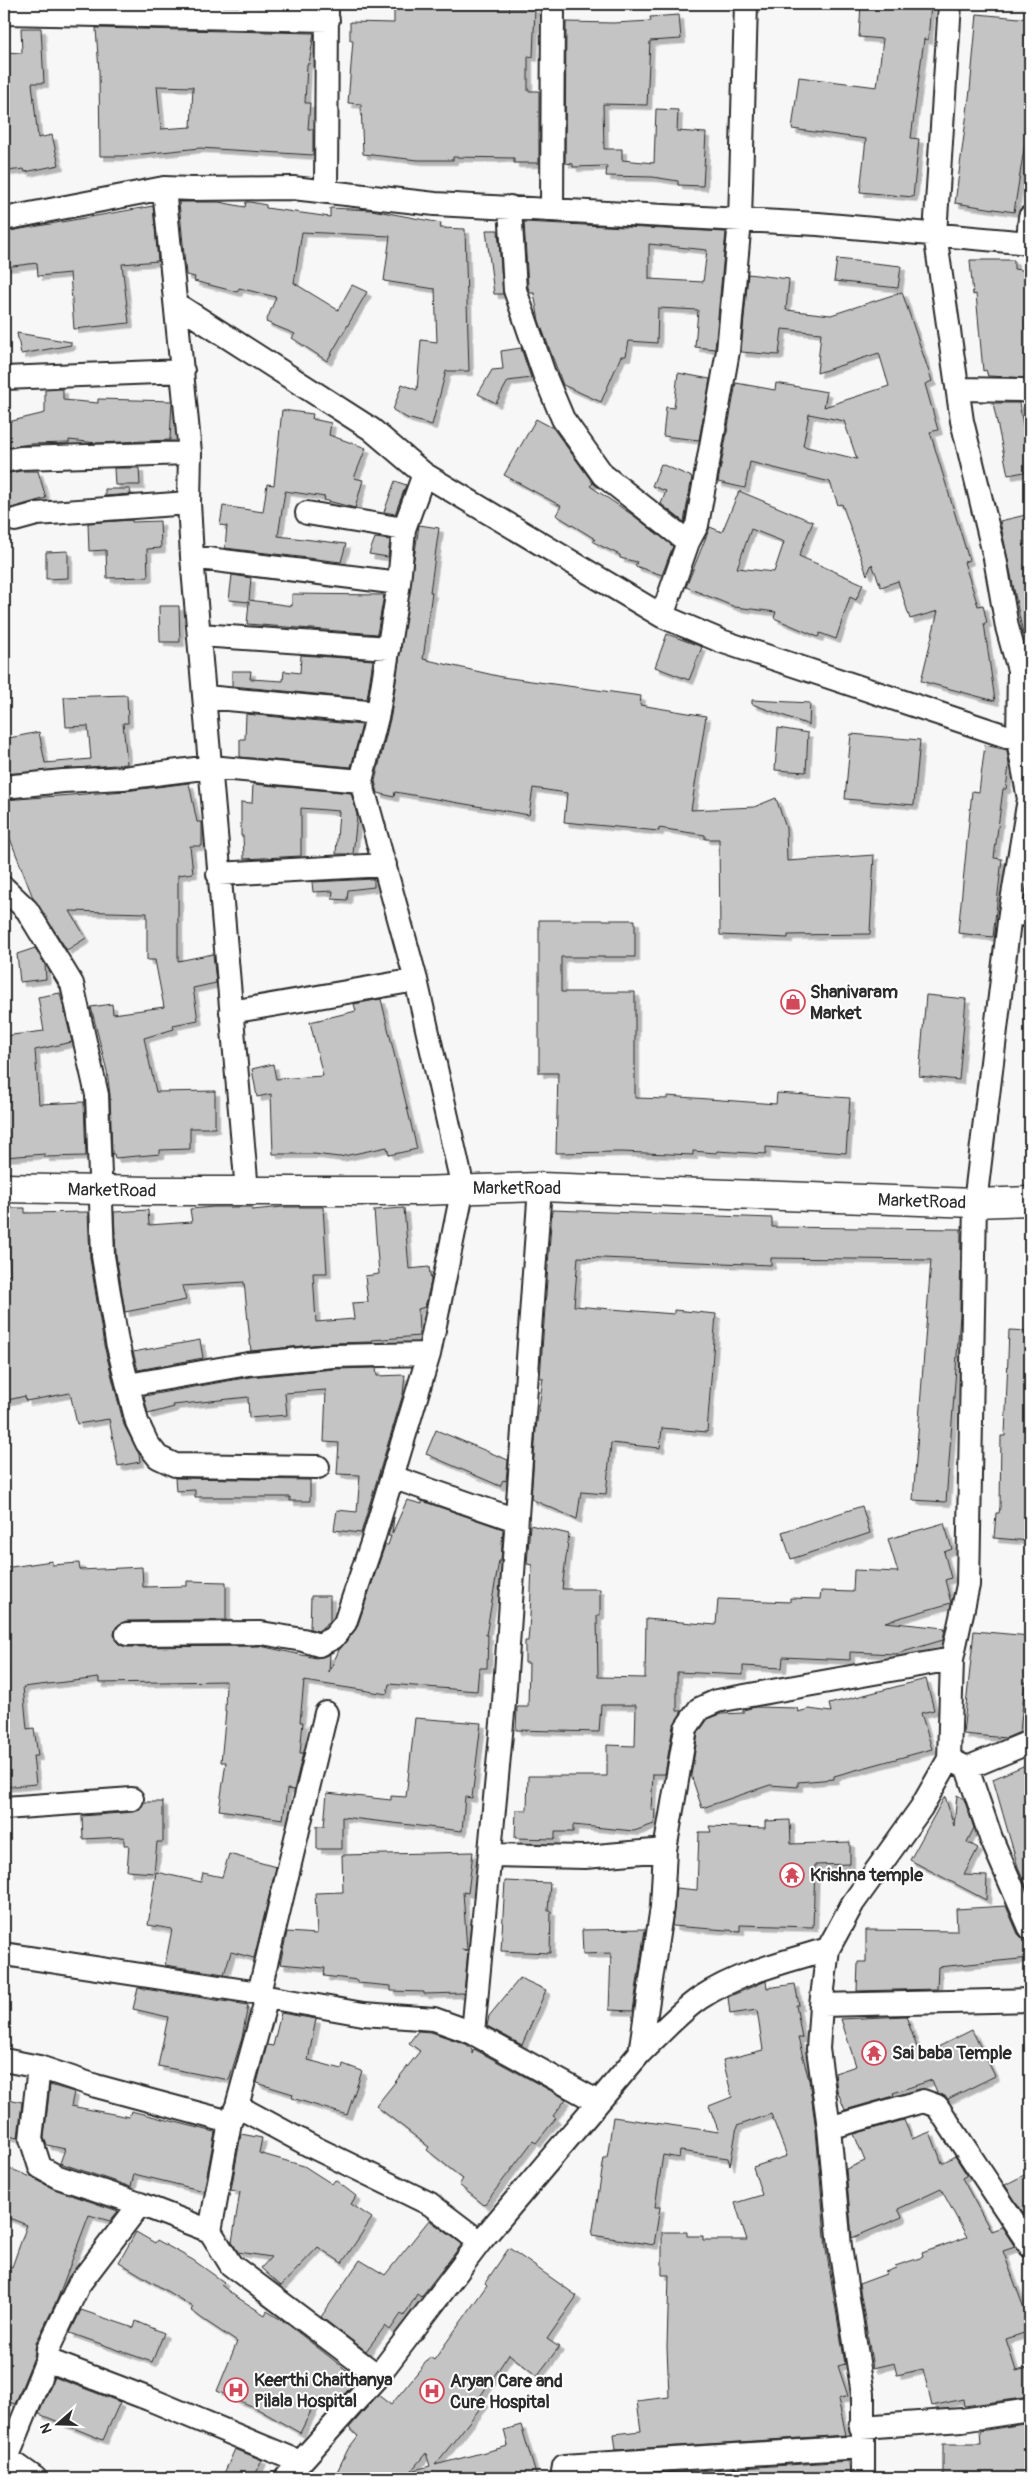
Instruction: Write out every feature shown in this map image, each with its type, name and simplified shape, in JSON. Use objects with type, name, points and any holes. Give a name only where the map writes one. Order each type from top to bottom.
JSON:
[{"type":"street","points":[[552,210],[553,4]]},
{"type":"street","points":[[662,616],[688,542],[697,525],[728,351],[740,221],[746,4]]},
{"type":"street","points":[[950,4],[936,234],[962,421],[996,558],[1006,627],[1024,670],[1024,742],[1029,799],[1020,914],[975,1203],[968,1585],[952,1659],[958,1764],[1030,1928]]},
{"type":"street","points":[[4,13],[328,12],[326,192]]},
{"type":"street","points":[[164,188],[190,453],[189,502],[192,557],[206,697],[218,874],[247,1191]]},
{"type":"street","points":[[4,220],[164,188],[293,188],[435,204],[818,224],[1029,242],[1030,218]]},
{"type":"street","points":[[510,207],[516,290],[544,374],[563,419],[603,475],[688,542]]},
{"type":"street","points":[[176,304],[371,430],[424,474],[662,616],[721,641],[1024,742]]},
{"type":"street","points":[[4,378],[183,371]]},
{"type":"street","points":[[958,389],[1021,390],[1030,392]]},
{"type":"street","points":[[4,461],[20,458],[190,453]]},
{"type":"street","points":[[127,1634],[261,1633],[304,1640],[319,1645],[333,1638],[345,1623],[429,1354],[463,1188],[416,980],[361,781],[378,713],[399,583],[404,528],[424,474]]},
{"type":"street","points":[[15,520],[37,514],[189,502]]},
{"type":"street","points":[[307,513],[404,528]]},
{"type":"street","points":[[192,557],[399,583]]},
{"type":"street","points":[[200,635],[388,648]]},
{"type":"street","points":[[206,697],[378,713]]},
{"type":"street","points":[[4,787],[62,781],[123,778],[211,767],[361,781]]},
{"type":"street","points":[[218,874],[385,865]]},
{"type":"street","points":[[4,888],[26,910],[72,984],[97,1095],[103,1256],[117,1342],[137,1422],[147,1444],[158,1456],[175,1465],[318,1467]]},
{"type":"street","points":[[231,1012],[416,980]]},
{"type":"street","points":[[473,2033],[490,1855],[540,1187]]},
{"type":"street","name":"MarketRoad","points":[[4,1188],[100,1191],[419,1191],[463,1188],[540,1187],[975,1203],[1030,1201]]},
{"type":"street","points":[[128,1385],[248,1364],[305,1358],[429,1354]]},
{"type":"street","points":[[392,1477],[516,1520]]},
{"type":"street","points":[[640,2053],[662,1907],[665,1850],[686,1728],[699,1709],[718,1701],[952,1659]]},
{"type":"street","points":[[210,2231],[234,2114],[263,1995],[326,1713]]},
{"type":"street","points":[[863,2478],[861,2437],[862,2394],[840,2247],[829,2128],[818,2049],[828,1948],[853,1903],[921,1808],[958,1764],[1030,1742]]},
{"type":"street","points":[[4,1808],[132,1799]]},
{"type":"street","points":[[490,1855],[585,1856],[665,1850]]},
{"type":"street","points":[[47,2360],[149,2399],[293,2470],[378,2376],[480,2242],[640,2053],[698,2000],[720,1986],[735,1978],[828,1948]]},
{"type":"street","points":[[4,1954],[263,1995],[362,2014],[434,2019],[473,2033],[598,2102]]},
{"type":"street","points":[[821,2005],[1030,2000]]},
{"type":"street","points":[[4,2060],[39,2066],[96,2086],[234,2114],[309,2145],[430,2204],[480,2242]]},
{"type":"street","points":[[39,2066],[32,2139],[40,2167],[58,2177],[140,2204],[210,2231],[232,2265],[378,2376]]},
{"type":"street","points":[[829,2128],[922,2101],[937,2106],[1030,2246]]},
{"type":"street","points":[[36,2478],[6,2458],[47,2360],[48,2349],[79,2284],[140,2204]]},
{"type":"street","points":[[562,2478],[564,2466],[861,2437],[1030,2410]]},
{"type":"building","points":[[422,4],[480,4],[480,7],[535,8],[533,57],[528,56],[528,91],[539,91],[539,163],[514,163],[514,158],[453,157],[453,160],[418,160],[363,154],[361,104],[348,103],[353,40],[350,40],[350,22],[394,23],[394,8],[422,8]]},
{"type":"building","points":[[861,4],[931,4],[928,40],[924,39],[911,138],[919,139],[913,197],[860,192],[866,139],[792,129],[799,77],[877,87],[883,39],[859,37]]},
{"type":"building","points":[[977,14],[1030,19],[1030,111],[1014,212],[955,203],[970,90]]},
{"type":"building","points":[[679,15],[681,39],[650,41],[647,105],[603,104],[604,149],[622,149],[622,160],[654,163],[656,109],[678,110],[677,131],[706,133],[703,186],[678,185],[678,181],[653,177],[606,176],[607,166],[573,167],[573,164],[565,163],[566,22],[613,23],[651,21],[650,17]]},
{"type":"building","points":[[21,28],[41,28],[44,83],[32,83],[38,138],[52,135],[59,165],[25,172],[24,169],[7,171],[4,146],[4,52],[22,53]]},
{"type":"building","points":[[96,28],[314,33],[309,64],[307,64],[305,103],[310,103],[308,129],[313,129],[313,155],[200,148],[123,156],[100,156],[99,71]],"holes":[[[157,86],[193,87],[191,127],[161,129]]]},
{"type":"building","points":[[179,202],[219,202],[245,207],[246,202],[250,202],[266,205],[266,208],[330,217],[330,208],[372,210],[441,223],[440,228],[465,229],[469,371],[446,371],[432,425],[407,418],[393,410],[402,384],[417,390],[421,340],[437,342],[435,289],[384,281],[390,236],[302,232],[294,283],[338,310],[352,285],[367,292],[327,361],[292,338],[295,334],[266,322],[276,297],[239,288],[237,292],[194,281],[195,277],[186,275]]},
{"type":"building","points":[[153,206],[158,261],[122,264],[129,323],[74,329],[70,273],[38,276],[37,263],[5,267],[4,232]]},
{"type":"building","points":[[524,222],[726,232],[715,349],[695,347],[698,310],[658,308],[657,343],[629,341],[626,356],[621,356],[601,402],[563,385],[539,321],[534,293],[530,293]],"holes":[[[649,244],[707,250],[703,282],[649,279]]]},
{"type":"building","points":[[486,230],[498,230],[503,294],[494,294]]},
{"type":"building","points":[[837,259],[901,266],[898,288],[834,281]]},
{"type":"building","points":[[970,260],[1014,260],[1014,269],[1030,271],[1030,378],[988,376],[986,370],[983,371],[976,294],[973,295]]},
{"type":"building","points":[[748,274],[789,279],[786,310],[831,315],[902,292],[932,381],[925,384],[938,430],[930,432],[969,560],[964,562],[978,606],[983,605],[987,623],[984,623],[995,701],[921,681],[938,611],[910,619],[898,581],[881,587],[872,564],[867,575],[842,504],[838,505],[830,482],[750,462],[745,488],[718,482],[736,383],[775,390],[776,383],[827,392],[824,407],[889,386],[879,353],[817,373],[821,333],[782,329],[779,355],[741,352]],"holes":[[[809,414],[844,421],[857,459],[803,446]]]},
{"type":"building","points":[[17,333],[71,342],[71,345],[21,354]]},
{"type":"building","points":[[521,348],[531,378],[508,381],[496,403],[478,394],[492,370],[503,369],[501,351]]},
{"type":"building","points":[[678,373],[710,379],[699,440],[663,436],[666,407],[674,408]]},
{"type":"building","points":[[63,389],[63,400],[98,403],[98,399],[172,401],[170,440],[97,443],[69,440],[69,443],[30,444],[4,448],[4,423],[45,413],[45,390]]},
{"type":"building","points":[[993,403],[1019,403],[1023,425],[1030,424],[1030,471],[1008,475]]},
{"type":"building","points":[[282,410],[313,414],[312,419],[331,423],[329,435],[366,448],[354,478],[363,480],[355,508],[324,500],[325,497],[285,491],[278,536],[346,544],[341,562],[225,548],[227,526],[220,525],[223,506],[263,512],[267,484],[274,485]]},
{"type":"building","points":[[536,419],[553,428],[593,483],[590,486],[673,546],[662,575],[635,566],[637,562],[620,558],[620,555],[593,542],[595,539],[556,515],[561,506],[504,475]]},
{"type":"building","points":[[661,464],[692,477],[684,522],[661,504],[666,491],[652,486]]},
{"type":"building","points":[[114,468],[139,468],[140,485],[115,485]]},
{"type":"building","points":[[38,471],[46,498],[8,509],[4,494],[4,474]]},
{"type":"building","points":[[395,481],[406,485],[395,514],[384,512]]},
{"type":"building","points":[[105,489],[130,489],[131,494],[105,496]]},
{"type":"building","points":[[739,491],[813,522],[799,556],[863,584],[856,600],[850,597],[836,639],[820,633],[818,637],[774,618],[776,612],[735,607],[686,587],[710,527],[722,532]],"holes":[[[751,529],[784,542],[774,572],[737,568]]]},
{"type":"building","points":[[1030,514],[1030,633],[1023,634],[1000,521]]},
{"type":"building","points":[[132,520],[132,522],[160,521],[161,548],[147,549],[148,577],[107,578],[106,550],[89,551],[88,523]]},
{"type":"building","points":[[419,525],[439,528],[423,659],[502,677],[641,696],[640,705],[706,716],[691,810],[754,807],[776,798],[786,828],[787,861],[874,855],[870,934],[788,935],[788,938],[720,935],[719,839],[705,839],[705,835],[659,828],[659,831],[564,822],[567,793],[533,788],[529,815],[395,792],[394,797],[378,793],[375,781],[391,715]]},
{"type":"building","points":[[375,538],[390,540],[388,557],[369,554]]},
{"type":"building","points":[[68,551],[68,578],[46,579],[46,552]]},
{"type":"building","points":[[232,575],[251,578],[249,600],[292,606],[292,594],[384,595],[377,634],[247,624],[249,602],[229,600]]},
{"type":"building","points":[[159,606],[179,606],[180,642],[160,642]]},
{"type":"building","points":[[667,634],[702,647],[689,680],[655,667]]},
{"type":"building","points":[[301,655],[373,660],[367,699],[232,686],[232,671],[251,671],[250,679],[283,681],[284,671],[300,673]]},
{"type":"building","points":[[127,695],[128,723],[123,723],[127,764],[4,774],[4,739],[39,732],[45,763],[91,759],[88,726],[66,727],[64,697]]},
{"type":"building","points":[[752,700],[810,703],[809,725],[752,704]]},
{"type":"building","points":[[246,714],[362,725],[351,767],[240,757],[240,739],[245,739]]},
{"type":"building","points":[[778,728],[808,733],[806,772],[775,770]]},
{"type":"building","points":[[851,734],[920,740],[914,805],[845,799]]},
{"type":"building","points":[[985,745],[1007,750],[1009,765],[1006,789],[1003,789],[994,858],[1002,859],[993,937],[958,933],[972,791],[979,792]]},
{"type":"building","points":[[189,783],[197,822],[202,822],[202,846],[190,846],[193,873],[178,875],[178,961],[213,954],[216,983],[193,988],[198,1020],[173,1025],[174,1029],[144,1038],[156,1092],[215,1091],[215,1128],[190,1128],[190,1149],[160,1150],[160,1154],[115,1158],[114,1154],[112,1154],[110,1095],[107,1071],[91,1007],[112,1004],[113,1014],[164,1007],[155,960],[147,960],[147,913],[70,911],[86,938],[67,950],[33,898],[4,823],[4,800],[125,791]]},
{"type":"building","points":[[253,784],[351,793],[357,815],[353,854],[336,854],[339,811],[301,808],[301,856],[244,859],[243,836],[241,836],[241,802],[252,803]]},
{"type":"building","points":[[374,879],[374,887],[348,890],[347,900],[332,899],[333,891],[313,892],[312,882]]},
{"type":"building","points":[[539,920],[635,920],[635,957],[561,957],[561,992],[635,992],[635,1098],[667,1099],[667,1096],[776,1104],[777,1093],[850,1098],[846,1153],[766,1147],[766,1154],[717,1151],[716,1153],[693,1151],[693,1155],[621,1152],[556,1153],[558,1073],[539,1073]]},
{"type":"building","points":[[35,948],[45,965],[46,979],[20,982],[17,954]]},
{"type":"building","points":[[60,993],[72,1042],[35,1050],[39,1104],[84,1102],[86,1156],[45,1157],[45,1154],[4,1157],[4,1058],[10,1058],[4,1036],[44,1031],[38,997]]},
{"type":"building","points":[[926,995],[966,999],[959,1080],[919,1076]]},
{"type":"building","points":[[381,999],[417,1149],[389,1155],[387,1147],[339,1157],[314,1154],[273,1154],[271,1094],[257,1097],[252,1069],[273,1064],[276,1079],[323,1076],[310,1022],[356,1011],[354,1004]]},
{"type":"building","points":[[252,1207],[252,1210],[283,1207],[323,1207],[327,1273],[313,1273],[316,1322],[354,1319],[352,1303],[368,1302],[365,1276],[379,1274],[374,1210],[404,1208],[409,1269],[429,1267],[431,1281],[425,1307],[418,1309],[419,1336],[372,1340],[372,1342],[332,1343],[251,1351],[244,1282],[182,1286],[186,1300],[125,1312],[116,1255],[114,1212],[148,1210],[149,1225],[192,1222],[190,1209]]},
{"type":"building","points":[[6,1208],[25,1208],[25,1213],[88,1212],[90,1258],[104,1345],[124,1425],[139,1454],[140,1462],[118,1466],[109,1419],[77,1424],[70,1393],[26,1401],[25,1396],[4,1401],[4,1277],[10,1275]]},
{"type":"building","points":[[552,1210],[772,1218],[772,1227],[961,1229],[960,1315],[946,1502],[913,1500],[931,1260],[771,1258],[771,1265],[578,1257],[574,1306],[674,1314],[674,1310],[716,1314],[707,1432],[662,1428],[660,1448],[611,1443],[606,1494],[581,1492],[577,1519],[531,1499],[536,1429],[543,1378],[540,1378]]},
{"type":"building","points":[[1009,1330],[1030,1331],[1030,1541],[994,1538],[996,1513],[999,1513],[1000,1507],[1001,1436],[1005,1436]]},
{"type":"building","points":[[200,1340],[203,1358],[138,1370],[133,1352]]},
{"type":"building","points":[[376,1368],[377,1376],[405,1375],[403,1394],[361,1533],[334,1530],[337,1510],[357,1512],[360,1475],[337,1474],[339,1443],[324,1442],[326,1390],[285,1393],[287,1415],[249,1418],[248,1397],[173,1405],[174,1407],[148,1414],[144,1396],[250,1377],[334,1369]]},
{"type":"building","points":[[436,1430],[508,1460],[506,1481],[503,1480],[500,1486],[426,1454]]},
{"type":"building","points":[[175,1478],[310,1480],[310,1501],[290,1501],[290,1497],[195,1497],[195,1490],[176,1491]]},
{"type":"building","points":[[407,1500],[422,1504],[422,1501],[503,1529],[501,1561],[499,1561],[486,1635],[488,1635],[487,1668],[479,1668],[477,1691],[389,1684],[387,1694],[304,1681],[300,1722],[303,1722],[300,1753],[303,1753],[294,1790],[287,1789],[283,1819],[219,1810],[226,1762],[221,1762],[226,1711],[226,1681],[99,1683],[99,1678],[23,1687],[27,1729],[34,1728],[38,1756],[33,1756],[36,1784],[4,1787],[4,1671],[8,1670],[4,1637],[4,1568],[52,1561],[52,1565],[79,1563],[80,1570],[142,1567],[143,1587],[187,1586],[187,1581],[226,1582],[226,1620],[126,1621],[116,1627],[115,1640],[120,1645],[127,1647],[260,1646],[316,1658],[330,1654],[329,1672],[339,1650],[357,1627],[385,1545],[388,1545],[391,1536],[388,1536],[394,1517],[392,1534]]},
{"type":"building","points":[[862,1506],[870,1533],[791,1559],[782,1532]]},
{"type":"building","points":[[944,1523],[952,1549],[944,1552],[951,1578],[945,1580],[951,1603],[885,1622],[945,1628],[943,1640],[896,1654],[850,1652],[850,1660],[783,1657],[782,1668],[743,1666],[743,1675],[677,1672],[677,1711],[682,1711],[673,1726],[665,1774],[653,1774],[651,1809],[655,1810],[654,1824],[634,1831],[573,1825],[573,1832],[555,1832],[555,1839],[515,1838],[516,1810],[527,1810],[528,1776],[607,1776],[607,1745],[635,1746],[636,1705],[601,1705],[599,1732],[516,1730],[517,1707],[528,1707],[529,1663],[525,1663],[525,1641],[528,1641],[530,1616],[532,1565],[527,1564],[530,1525],[569,1534],[562,1589],[600,1589],[600,1615],[597,1615],[598,1677],[645,1678],[646,1619],[716,1625],[718,1599],[790,1602],[790,1598],[820,1599],[821,1591],[853,1592],[854,1570],[898,1572],[888,1539]]},
{"type":"building","points":[[311,1596],[330,1596],[330,1621],[318,1631],[310,1629]]},
{"type":"building","points":[[974,1631],[1030,1636],[1027,1683],[1025,1682],[1020,1732],[1006,1738],[963,1734]]},
{"type":"building","points":[[926,1679],[934,1710],[921,1713],[932,1749],[834,1776],[834,1779],[798,1782],[798,1787],[770,1785],[702,1808],[691,1775],[698,1733],[708,1719],[721,1714],[743,1713],[743,1710],[756,1707],[797,1708],[798,1712],[809,1709],[831,1712],[829,1704]]},
{"type":"building","points":[[415,1718],[481,1723],[472,1798],[465,1797],[462,1831],[342,1817],[342,1849],[317,1849],[317,1826],[324,1826],[327,1793],[391,1800],[391,1796],[406,1797]]},
{"type":"building","points":[[1030,1763],[1029,1892],[1018,1867],[993,1779]]},
{"type":"building","points":[[957,1795],[964,1799],[974,1828],[967,1842],[978,1848],[964,1875],[987,1876],[986,1900],[910,1860],[945,1796],[954,1826]]},
{"type":"building","points":[[144,1802],[163,1802],[163,1842],[157,1842],[154,1873],[127,1871],[129,1845],[124,1845],[124,1837],[83,1839],[82,1816],[133,1812],[140,1810]]},
{"type":"building","points":[[790,1820],[791,1844],[850,1842],[850,1864],[815,1865],[813,1927],[740,1925],[740,1931],[672,1926],[676,1888],[697,1890],[699,1832],[711,1832],[709,1826],[765,1828],[765,1821]]},
{"type":"building","points":[[473,1852],[468,1893],[463,1892],[467,1950],[464,1993],[424,1994],[424,1992],[391,1991],[391,1986],[358,1983],[358,1980],[324,1976],[325,1968],[280,1964],[287,1932],[317,1934],[315,1893],[343,1892],[342,1855]]},
{"type":"building","points":[[229,1854],[276,1867],[254,1958],[231,1952],[224,1974],[165,1965],[172,1929],[148,1925],[156,1872],[201,1882],[203,1873],[222,1877]]},
{"type":"building","points":[[505,1881],[550,1883],[548,1911],[551,1911],[550,1953],[501,1951]]},
{"type":"building","points":[[1006,1906],[1018,1934],[1023,1939],[1030,1941],[1030,1958],[938,1967],[937,1989],[857,1991],[858,1962],[866,1962],[866,1930],[957,1931],[956,1909]]},
{"type":"building","points":[[645,1929],[633,2011],[609,2010],[611,1953],[583,1954],[582,1930]]},
{"type":"building","points":[[520,1978],[546,1990],[522,2045],[487,2026],[489,2016]]},
{"type":"building","points":[[766,1981],[767,1988],[795,1984],[799,2005],[796,2005],[802,2038],[798,2038],[809,2080],[816,2130],[826,2249],[845,2364],[838,2366],[848,2396],[838,2399],[846,2435],[616,2450],[614,2434],[641,2431],[637,2401],[669,2397],[667,2347],[669,2275],[662,2275],[662,2232],[687,2232],[687,2236],[703,2236],[703,2240],[747,2240],[735,2203],[762,2195],[753,2167],[787,2156],[771,2114],[737,2126],[730,2166],[728,2158],[680,2151],[679,2158],[663,2155],[655,2207],[660,2207],[654,2245],[592,2235],[604,2158],[607,2158],[613,2117],[719,2132],[709,2106],[732,2097],[723,2060],[763,2050],[757,2010],[730,2014],[728,1997]]},
{"type":"building","points":[[138,1988],[248,2005],[242,2038],[229,2080],[158,2066],[168,2017],[133,2009]]},
{"type":"building","points":[[281,2013],[316,2019],[308,2060],[342,2069],[343,2064],[362,2071],[347,2115],[292,2098],[293,2094],[257,2083],[267,2045],[273,2046]]},
{"type":"building","points":[[906,2016],[920,2056],[972,2030],[995,2076],[948,2099],[937,2092],[932,2080],[893,2093],[894,2096],[845,2110],[837,2090],[835,2073],[856,2066],[841,2019]]},
{"type":"building","points":[[418,2031],[431,2032],[466,2044],[472,2049],[472,2054],[474,2049],[566,2099],[553,2116],[556,2118],[536,2143],[533,2141],[484,2205],[459,2185],[463,2179],[427,2150],[429,2147],[376,2106],[420,2051],[409,2043]]},
{"type":"building","points":[[50,2085],[74,2092],[71,2106],[129,2117],[131,2111],[215,2132],[204,2191],[134,2174],[131,2187],[60,2163],[65,2149],[47,2145],[44,2138]]},
{"type":"building","points":[[4,2098],[22,2102],[18,2138],[4,2135]]},
{"type":"building","points":[[904,2120],[912,2139],[930,2132],[942,2163],[955,2156],[967,2175],[962,2178],[991,2231],[1002,2227],[1015,2247],[1003,2251],[1026,2314],[1030,2313],[1030,2331],[1006,2339],[1016,2371],[1028,2368],[1030,2397],[964,2406],[963,2399],[932,2406],[923,2369],[897,2375],[894,2363],[873,2368],[859,2284],[886,2274],[885,2272],[896,2268],[895,2266],[923,2257],[922,2253],[967,2237],[941,2189],[898,2209],[902,2217],[852,2238],[846,2169],[865,2161],[854,2134]]},
{"type":"building","points":[[241,2134],[262,2138],[259,2153],[304,2166],[332,2184],[335,2180],[356,2196],[351,2204],[372,2218],[342,2263],[318,2247],[281,2286],[261,2268],[271,2257],[238,2252],[232,2242],[240,2192],[231,2190]]},
{"type":"building","points":[[4,2166],[54,2189],[118,2211],[110,2221],[89,2215],[57,2300],[36,2343],[34,2357],[15,2404],[4,2400],[4,2264],[12,2267],[27,2225],[4,2216]]},
{"type":"building","points":[[1030,2172],[1030,2223],[1005,2185]]},
{"type":"building","points":[[429,2220],[462,2244],[421,2297],[417,2294],[404,2316],[401,2314],[390,2330],[385,2326],[366,2351],[321,2317],[360,2260],[385,2275]]},
{"type":"building","points":[[136,2232],[155,2243],[157,2240],[193,2260],[224,2282],[221,2285],[235,2296],[265,2315],[267,2311],[286,2323],[358,2379],[329,2411],[316,2401],[300,2433],[254,2407],[217,2391],[237,2342],[201,2318],[191,2310],[193,2307],[119,2262]]},
{"type":"building","points":[[509,2248],[577,2296],[547,2339],[559,2347],[537,2376],[509,2354],[479,2398],[485,2402],[435,2465],[508,2446],[504,2430],[521,2425],[537,2478],[408,2478],[408,2475],[405,2478],[334,2478],[348,2449],[358,2436],[349,2428],[378,2395],[391,2405],[430,2357],[434,2360],[487,2285],[485,2283]],"holes":[[[426,2453],[430,2466],[411,2471]]]},
{"type":"building","points":[[81,2310],[134,2328],[136,2321],[164,2333],[152,2362],[70,2333]]},
{"type":"building","points":[[54,2377],[120,2402],[103,2440],[39,2414]]},
{"type":"building","points":[[1030,2423],[1030,2478],[943,2478],[943,2444],[981,2444],[980,2431]]},
{"type":"building","points":[[235,2449],[262,2460],[254,2478],[222,2478]]},
{"type":"building","points":[[849,2461],[850,2478],[619,2478],[619,2476]]},
{"type":"place","name":"Shanivaram Market","points":[[793,1002]]},
{"type":"place","name":"Krishna temple","points":[[792,1875]]},
{"type":"place","name":"Sai baba Temple","points":[[874,2053]]},
{"type":"place","name":"Keerthi Chaithanya Pilala Hospital","points":[[236,2390]]},
{"type":"place","name":"Aryan Care and Cure Hospital","points":[[432,2391]]}]
